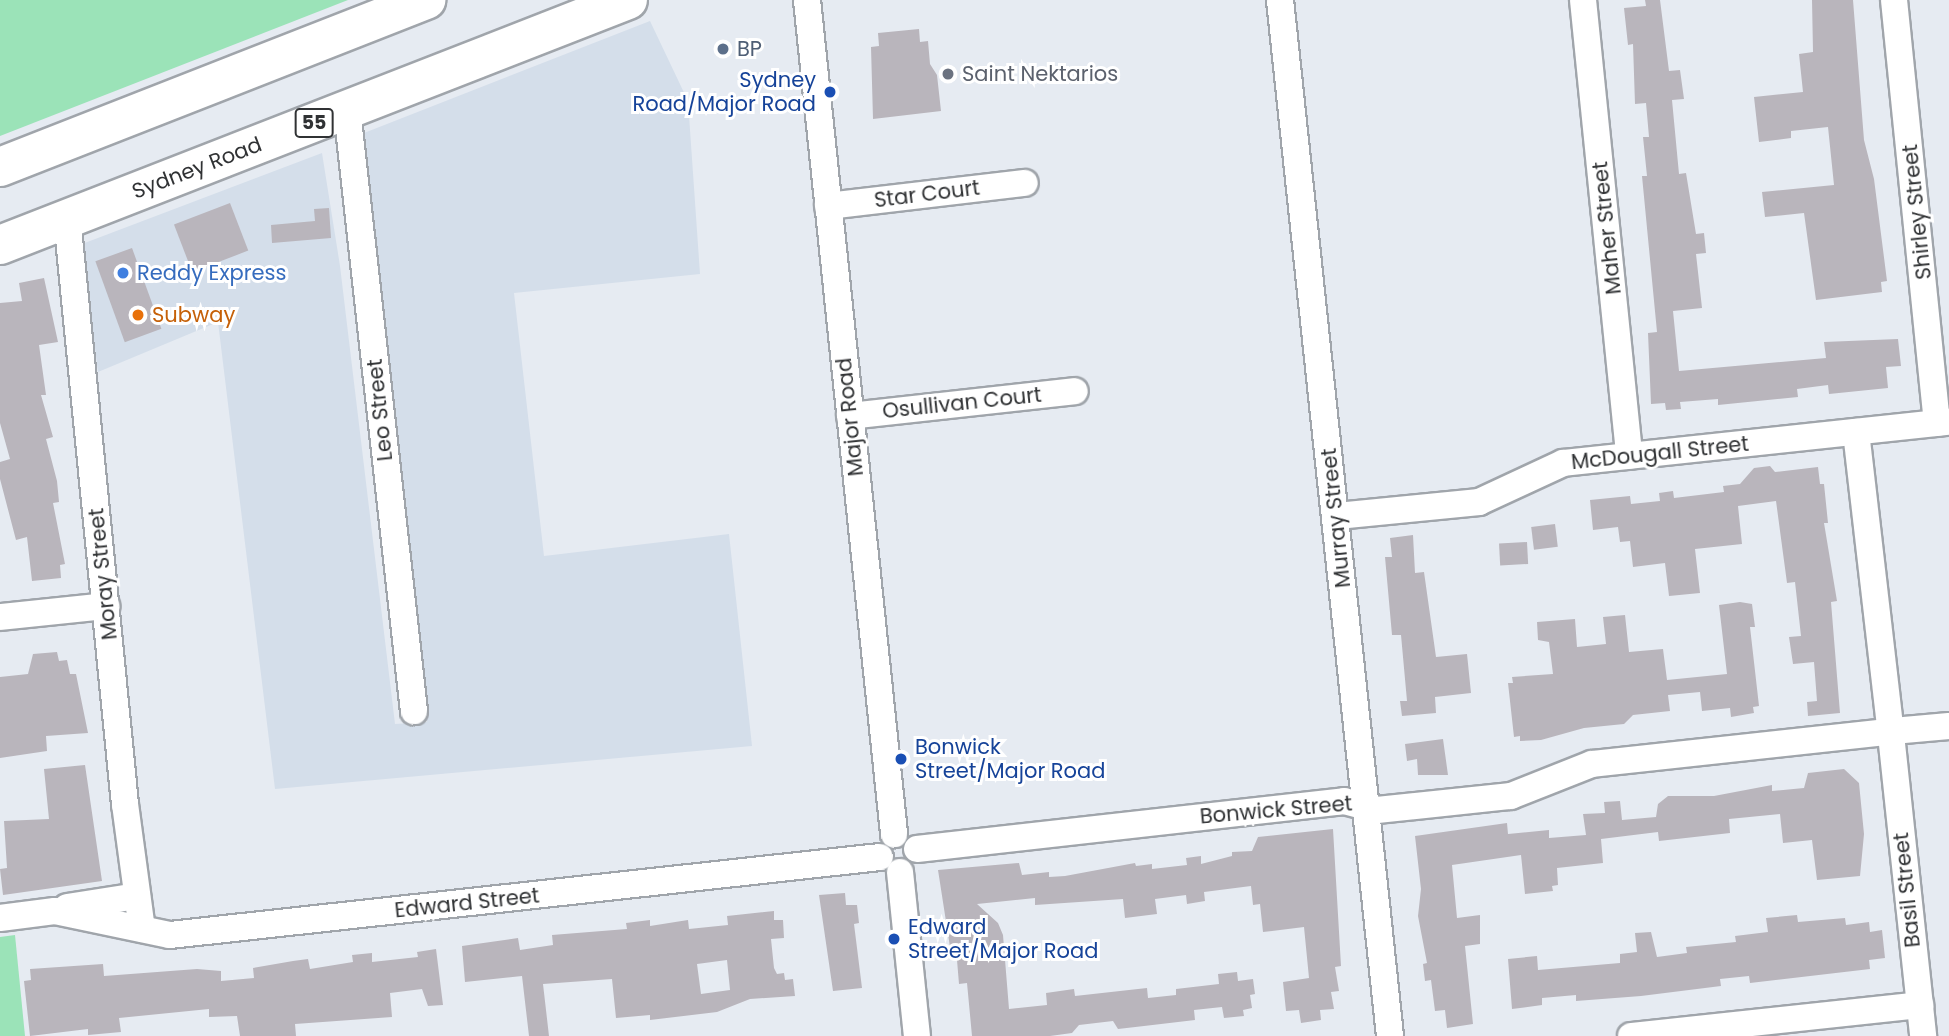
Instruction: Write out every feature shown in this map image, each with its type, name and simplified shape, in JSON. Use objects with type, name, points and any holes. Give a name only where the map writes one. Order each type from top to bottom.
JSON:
[{"type":"highway","points":[[0,167],[427,0]]},
{"type":"highway","name":"Sydney Road","points":[[0,245],[628,0]]},
{"type":"street","name":"Major Road","points":[[807,0],[894,834]]},
{"type":"street","name":"Murray Street","points":[[1280,0],[1337,516],[1363,803],[1390,1036]]},
{"type":"street","name":"Maher Street","points":[[1583,0],[1629,456]]},
{"type":"street","name":"Shirley Street","points":[[1894,0],[1943,423]]},
{"type":"street","name":"Leo Street","points":[[346,110],[414,711]]},
{"type":"street","name":"Star Court","points":[[828,206],[1025,183]]},
{"type":"street","name":"Moray Street","points":[[67,218],[142,929]]},
{"type":"street","name":"Osullivan Court","points":[[850,416],[1075,391]]},
{"type":"street","name":"McDougall Street","points":[[1337,516],[1479,502],[1563,463],[1943,423]]},
{"type":"street","name":"Basil Street","points":[[1856,432],[1923,1036]]},
{"type":"street","points":[[0,617],[106,606]]},
{"type":"street","name":"Bonwick Street","points":[[917,849],[1344,801],[1363,803],[1377,810],[1511,796],[1592,764],[1949,726]]},
{"type":"street","points":[[890,865],[914,864],[917,849],[906,835],[894,834],[880,845],[890,865],[917,1036]]},
{"type":"street","name":"Edward Street","points":[[55,911],[170,935],[890,865]]},
{"type":"street","name":"Edward Street","points":[[0,918],[137,896]]},
{"type":"street","points":[[1632,1036],[1920,1005]]},
{"type":"shaded area","points":[[650,21],[688,101],[700,274],[514,293],[544,556],[729,534],[752,746],[275,789],[218,322],[98,372],[82,244],[322,153],[340,266],[395,724],[427,722],[364,133]]},
{"type":"green space","points":[[0,0],[348,0],[0,136]]},
{"type":"green space","points":[[15,935],[25,1036],[0,1036],[0,937]]},
{"type":"building","points":[[1645,0],[1660,0],[1669,71],[1680,70],[1684,99],[1672,100],[1679,174],[1686,173],[1696,234],[1704,233],[1706,253],[1696,254],[1702,308],[1673,311],[1679,371],[1826,358],[1824,342],[1898,339],[1901,366],[1886,367],[1888,388],[1829,394],[1828,385],[1797,389],[1798,397],[1718,405],[1718,399],[1680,402],[1681,409],[1666,410],[1665,403],[1651,404],[1648,333],[1657,332],[1642,176],[1647,176],[1643,137],[1649,137],[1646,103],[1635,104],[1633,44],[1628,45],[1624,8],[1646,6]]},
{"type":"building","points":[[1812,0],[1853,0],[1864,140],[1874,179],[1887,281],[1881,282],[1882,292],[1816,300],[1804,213],[1765,217],[1762,192],[1834,185],[1828,127],[1791,131],[1791,138],[1759,142],[1754,97],[1803,92],[1799,54],[1813,52]]},
{"type":"building","points":[[919,29],[920,42],[928,41],[930,64],[937,75],[941,111],[873,119],[871,47],[879,46],[878,33]]},
{"type":"building","points":[[230,203],[248,251],[192,272],[174,225]]},
{"type":"building","points":[[329,208],[331,238],[272,243],[271,225],[315,221],[314,209]]},
{"type":"building","points":[[132,248],[161,329],[125,342],[95,261]]},
{"type":"building","points":[[44,278],[58,342],[39,345],[46,395],[41,395],[53,437],[46,439],[57,481],[59,502],[53,503],[65,564],[60,565],[61,578],[32,581],[27,537],[16,540],[0,479],[0,462],[10,459],[0,423],[0,303],[22,301],[19,283]]},
{"type":"building","points":[[1770,466],[1775,472],[1818,467],[1820,484],[1824,484],[1828,523],[1824,523],[1837,601],[1831,602],[1840,713],[1808,716],[1807,702],[1817,701],[1814,662],[1793,664],[1789,637],[1801,636],[1795,582],[1787,583],[1776,501],[1738,506],[1742,544],[1695,549],[1700,593],[1669,596],[1665,563],[1633,567],[1630,541],[1620,542],[1618,527],[1593,530],[1590,500],[1630,496],[1631,504],[1660,501],[1659,493],[1673,491],[1674,498],[1724,492],[1723,486],[1740,484],[1754,468]]},
{"type":"building","points":[[1555,524],[1558,547],[1534,550],[1531,527]]},
{"type":"building","points":[[1413,535],[1415,573],[1424,572],[1436,657],[1467,654],[1471,693],[1435,697],[1436,713],[1402,716],[1400,701],[1407,701],[1401,635],[1392,635],[1385,557],[1392,557],[1390,538]]},
{"type":"building","points":[[1527,542],[1528,564],[1500,565],[1499,543]]},
{"type":"building","points":[[1740,602],[1752,604],[1755,627],[1750,627],[1759,706],[1753,707],[1754,713],[1731,717],[1730,708],[1702,711],[1700,692],[1668,695],[1670,711],[1633,715],[1624,724],[1584,728],[1541,740],[1520,741],[1520,736],[1514,737],[1508,683],[1513,683],[1512,677],[1553,674],[1549,642],[1538,640],[1537,622],[1575,619],[1577,647],[1606,644],[1603,617],[1625,615],[1629,652],[1663,649],[1667,680],[1727,674],[1719,605]]},
{"type":"building","points":[[57,652],[59,661],[67,660],[70,674],[76,674],[88,733],[46,736],[47,751],[0,758],[0,677],[28,674],[33,654]]},
{"type":"building","points":[[1443,739],[1448,775],[1418,775],[1417,759],[1407,761],[1405,744]]},
{"type":"building","points":[[85,765],[102,881],[3,895],[0,869],[7,868],[4,821],[49,819],[44,769]]},
{"type":"building","points":[[1844,769],[1859,783],[1864,834],[1860,876],[1817,880],[1812,840],[1783,843],[1780,814],[1729,819],[1730,833],[1659,841],[1658,832],[1601,839],[1603,863],[1557,868],[1558,885],[1552,886],[1553,891],[1525,894],[1521,855],[1452,865],[1457,918],[1480,915],[1480,944],[1465,946],[1473,1024],[1447,1028],[1445,1010],[1435,1011],[1431,980],[1425,981],[1423,964],[1427,963],[1418,916],[1421,889],[1415,836],[1507,823],[1508,834],[1549,830],[1549,838],[1586,835],[1583,814],[1605,813],[1604,802],[1620,801],[1622,820],[1656,817],[1658,804],[1668,796],[1714,796],[1772,785],[1772,791],[1804,788],[1808,773]]},
{"type":"building","points":[[1333,829],[1341,966],[1335,967],[1339,991],[1331,992],[1334,1009],[1320,1010],[1321,1020],[1301,1023],[1299,1010],[1286,1011],[1283,982],[1309,978],[1304,927],[1263,932],[1260,904],[1253,905],[1251,886],[1204,892],[1205,901],[1187,904],[1186,895],[1155,899],[1157,914],[1125,918],[1123,899],[1035,905],[1035,898],[977,904],[998,923],[1003,935],[1009,1009],[1047,1005],[1046,993],[1074,989],[1075,996],[1147,988],[1148,998],[1176,995],[1176,989],[1219,984],[1218,974],[1237,972],[1238,981],[1253,979],[1255,994],[1250,995],[1252,1008],[1243,1010],[1244,1016],[1224,1018],[1222,1007],[1194,1010],[1195,1020],[1144,1026],[1118,1029],[1113,1021],[1079,1025],[1072,1033],[1050,1036],[972,1036],[967,983],[959,984],[957,960],[952,960],[938,870],[1019,863],[1022,875],[1049,872],[1049,877],[1135,863],[1136,866],[1152,864],[1152,869],[1187,865],[1186,858],[1201,856],[1201,864],[1232,856],[1232,852],[1252,851],[1258,837]]},
{"type":"building","points":[[845,893],[846,905],[857,905],[859,923],[854,924],[862,988],[833,991],[819,895]]},
{"type":"building","points":[[774,911],[774,920],[783,920],[784,938],[771,939],[774,968],[777,974],[784,973],[785,980],[793,979],[795,996],[750,999],[717,1012],[650,1020],[650,1015],[616,1018],[612,979],[543,984],[549,1036],[529,1036],[522,976],[465,982],[462,946],[518,938],[520,950],[553,945],[552,935],[627,929],[626,923],[650,920],[650,926],[688,920],[689,929],[728,925],[727,916]],"holes":[[[727,960],[730,990],[701,994],[697,964]]]},
{"type":"building","points":[[1797,915],[1798,922],[1845,918],[1846,925],[1869,922],[1870,932],[1882,930],[1885,958],[1869,960],[1870,969],[1750,983],[1749,976],[1720,979],[1721,986],[1641,996],[1576,1001],[1576,995],[1542,998],[1542,1005],[1512,1009],[1508,959],[1537,956],[1538,970],[1620,963],[1620,954],[1637,952],[1635,933],[1651,932],[1657,957],[1687,953],[1686,947],[1736,942],[1735,936],[1768,932],[1766,918]]},
{"type":"building","points":[[436,949],[443,1005],[428,1006],[422,989],[390,993],[392,1017],[295,1024],[296,1036],[240,1036],[237,1016],[209,1017],[209,1009],[119,1018],[121,1032],[88,1035],[88,1029],[30,1036],[24,981],[31,980],[30,969],[103,964],[104,976],[197,969],[221,971],[221,981],[254,978],[253,968],[293,961],[308,959],[310,969],[353,962],[352,955],[372,953],[372,962],[418,957],[417,952]]},
{"type":"place","name":"BP","points":[[723,49]]},
{"type":"place","name":"Saint Nektarios","points":[[948,74]]},
{"type":"place","name":"Sydney Road/Major Road","points":[[830,92]]},
{"type":"place","name":"Reddy Express","points":[[123,273]]},
{"type":"place","name":"Subway","points":[[138,315]]},
{"type":"place","name":"Bonwick Street/Major Road","points":[[901,759]]},
{"type":"place","name":"Edward Street/Major Road","points":[[894,939]]}]
